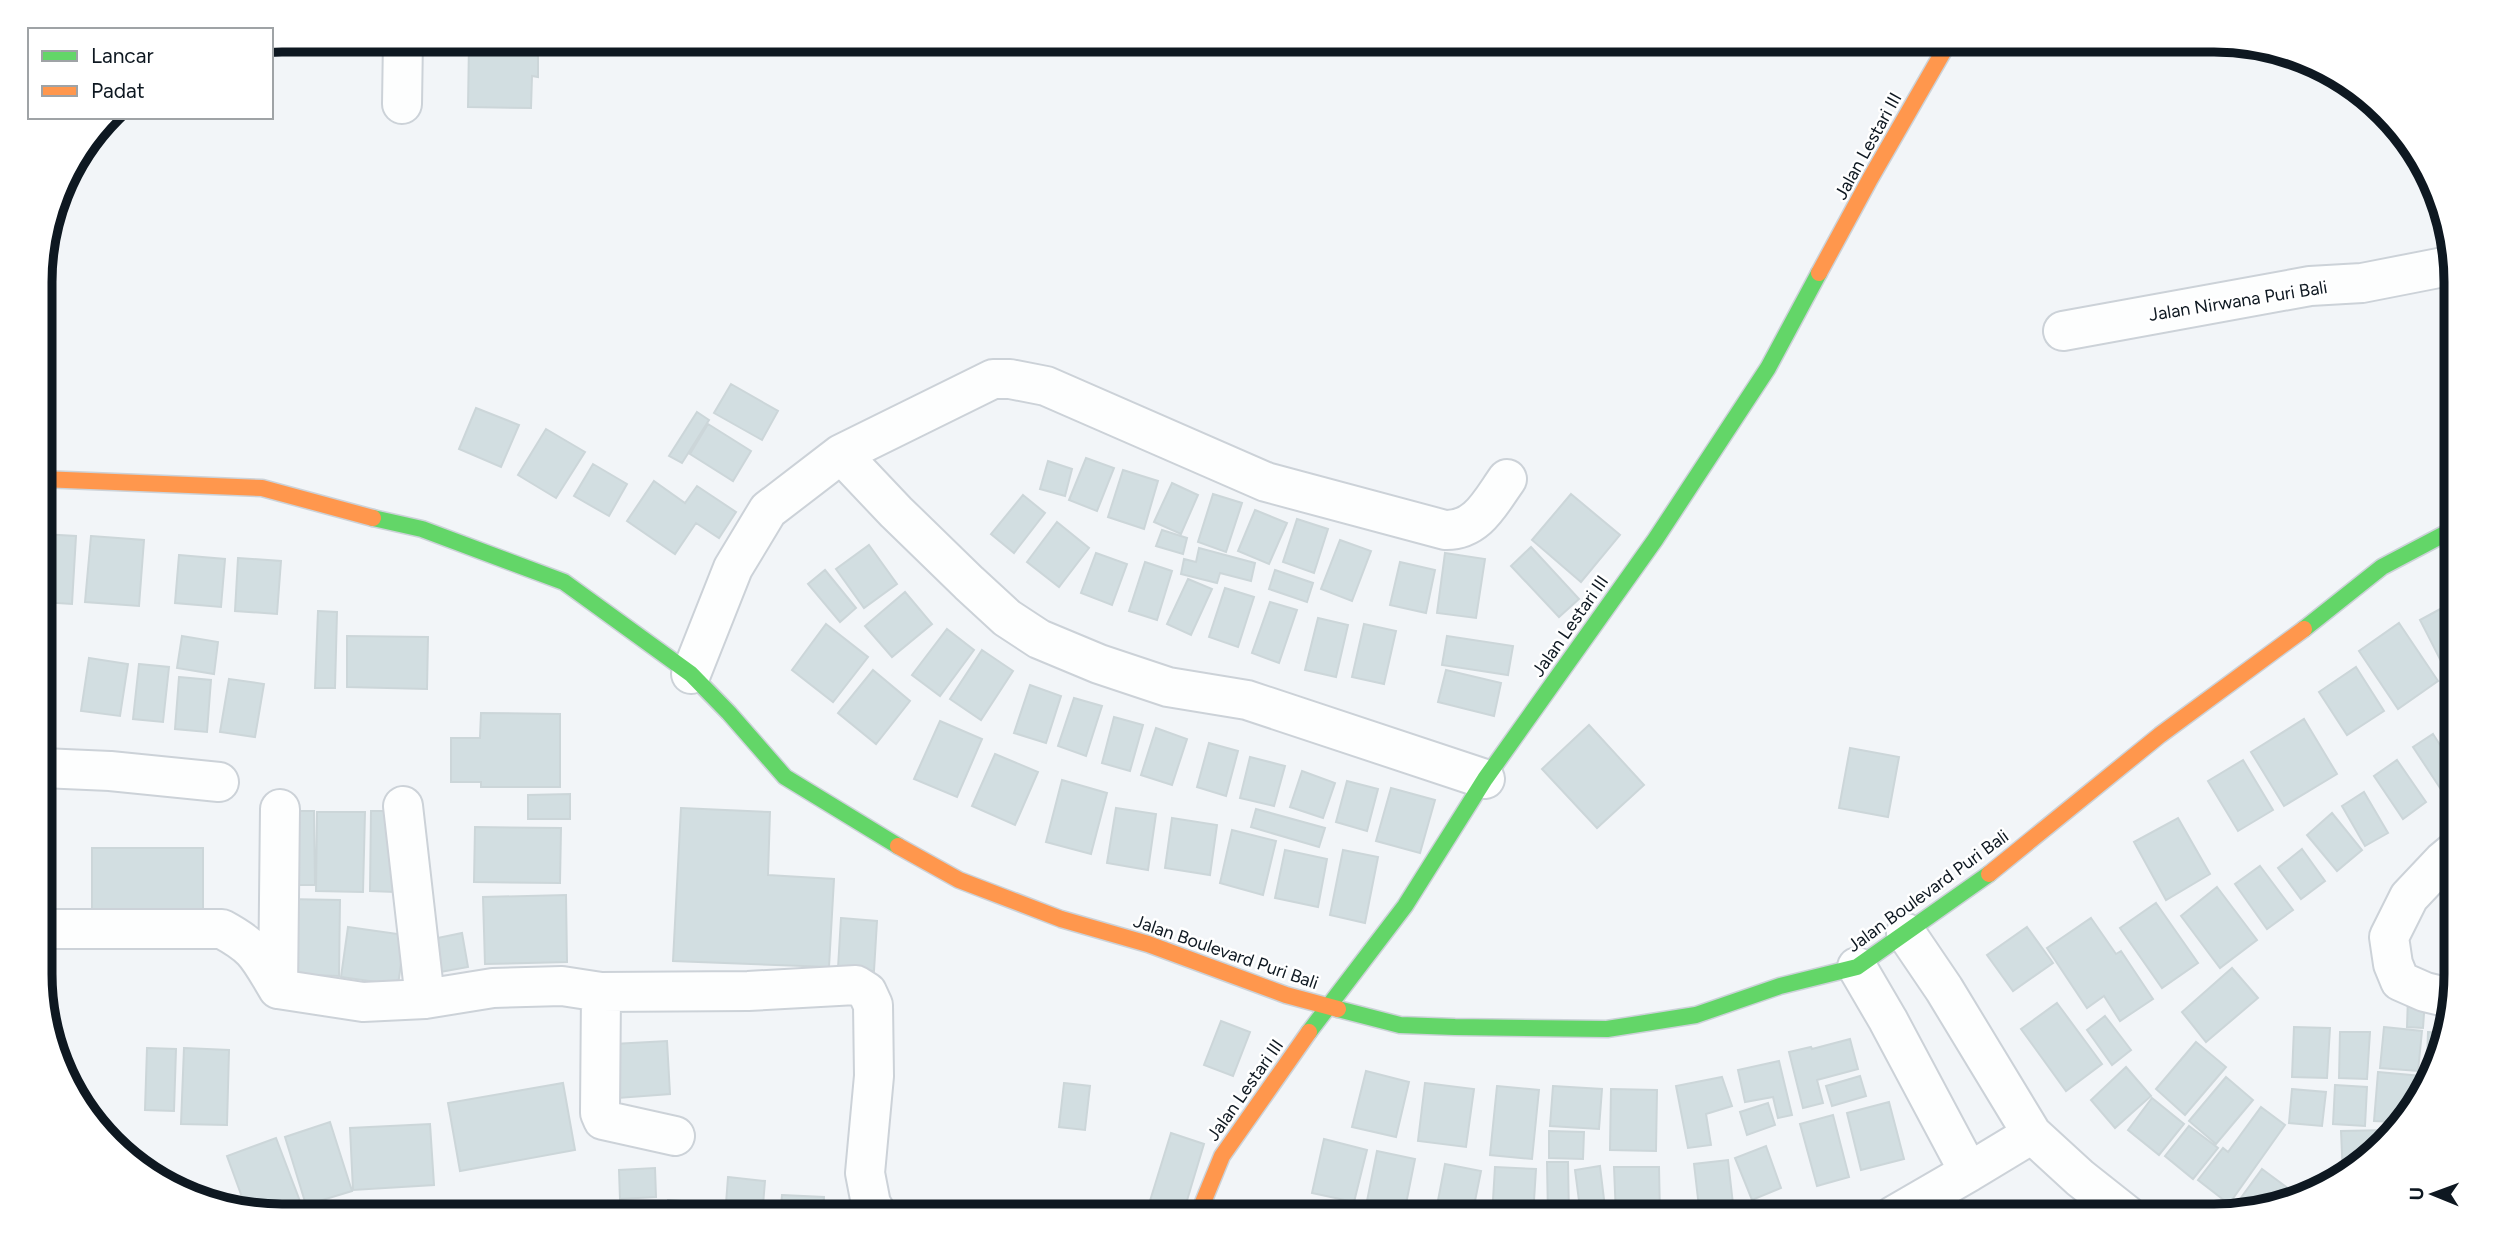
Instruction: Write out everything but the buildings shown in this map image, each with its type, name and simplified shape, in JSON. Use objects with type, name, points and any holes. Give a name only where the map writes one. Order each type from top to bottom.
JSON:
[{"type":"street","points":[[402,104],[403,52]]},
{"type":"street","name":"Jalan Lestari III","points":[[1202,1204],[1222,1156],[1327,1006],[1405,906],[1485,779],[1655,540],[1768,368],[1870,179],[1943,52]]},
{"type":"street","name":"Jalan Nirwana Puri Bali","points":[[2063,331],[2310,286],[2362,283],[2443,267]]},
{"type":"street","points":[[691,674],[733,568],[768,510],[841,454],[993,379],[1010,379],[1046,386],[1266,482],[1445,530],[1469,526],[1478,519],[1507,479]]},
{"type":"street","points":[[841,454],[969,583],[1007,618],[1039,639],[1099,664],[1168,687],[1247,700],[1485,779]]},
{"type":"street","name":"Jalan Boulevard Puri Bali","points":[[53,479],[262,488],[344,512],[422,528],[564,582],[691,674],[785,777],[861,825],[959,880],[1060,919],[1148,944],[1286,995],[1400,1025],[1607,1029],[1696,1015],[1780,986],[1857,967],[1979,882],[2160,734],[2294,637],[2382,567],[2444,535]]},
{"type":"street","points":[[52,768],[110,771],[219,782]]},
{"type":"street","points":[[403,806],[425,999]]},
{"type":"street","points":[[278,989],[280,809]]},
{"type":"street","points":[[2443,996],[2400,981],[2393,964],[2389,937],[2409,897],[2444,860]]},
{"type":"street","points":[[52,929],[222,929],[257,952],[278,989]]},
{"type":"street","points":[[1906,933],[1944,989],[2032,1134],[2113,1204]]},
{"type":"street","points":[[1857,967],[1969,1172]]},
{"type":"street","points":[[278,989],[363,1002],[425,999],[507,987],[562,986],[601,992],[748,991],[856,985],[867,992],[873,1005],[874,1076],[865,1173],[871,1204]]},
{"type":"street","points":[[601,992],[600,1113],[603,1120],[675,1136]]},
{"type":"street","points":[[1914,1204],[2032,1134]]},
{"type":"traffic: fast","points":[[1309,1032],[1405,906],[1485,779],[1655,540],[1768,368],[1819,273]]},
{"type":"traffic: fast","points":[[373,518],[422,529],[564,582],[691,674],[785,777],[898,846]]},
{"type":"traffic: fast","points":[[2304,629],[2382,567],[2444,534]]},
{"type":"traffic: fast","points":[[1338,1009],[1400,1025],[1455,1027],[1607,1029],[1696,1015],[1780,986],[1857,967],[1989,874]]},
{"type":"traffic: slow","points":[[1819,273],[1943,52]]},
{"type":"traffic: slow","points":[[53,479],[262,488],[373,518]]},
{"type":"traffic: slow","points":[[1989,874],[2160,735],[2304,629]]},
{"type":"traffic: slow","points":[[898,846],[959,880],[1061,919],[1148,944],[1286,995],[1338,1009]]},
{"type":"traffic: slow","points":[[1202,1204],[1222,1156],[1309,1032]]}]
